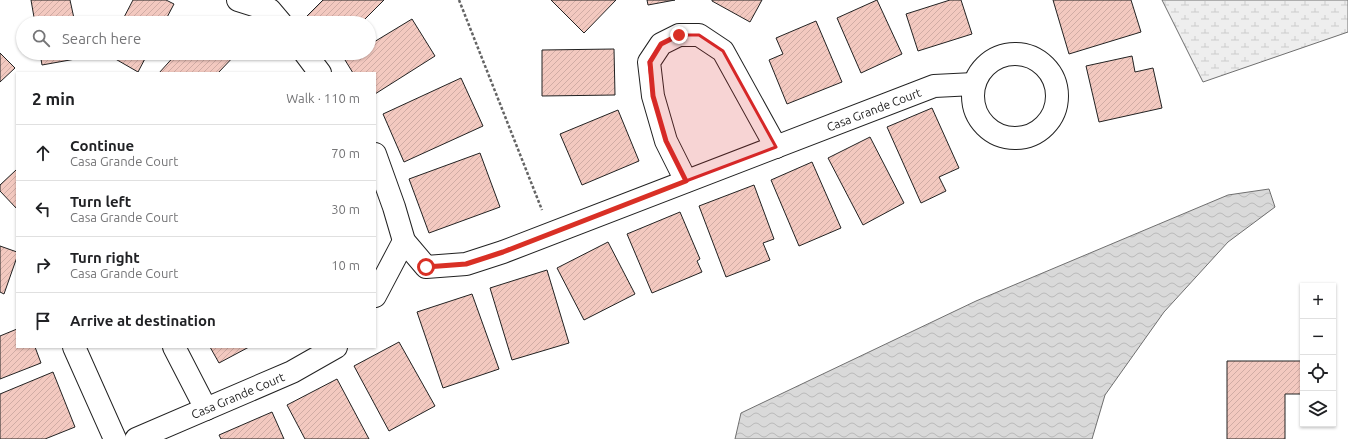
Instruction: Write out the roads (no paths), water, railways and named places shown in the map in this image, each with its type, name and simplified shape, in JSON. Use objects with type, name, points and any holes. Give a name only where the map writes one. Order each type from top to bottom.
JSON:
[{"type":"street","points":[[238,0],[270,10],[275,16]]},
{"type":"street","points":[[686,181],[666,141],[653,96],[650,62],[661,44],[679,35],[699,35],[724,51],[776,147]]},
{"type":"street","points":[[310,60],[319,72]]},
{"type":"street","name":"Casa Grande Court","points":[[404,241],[426,267],[466,264],[552,234],[934,86],[974,84]]},
{"type":"street","points":[[376,157],[394,207],[404,241],[376,294]]},
{"type":"street","points":[[74,348],[115,439]]},
{"type":"street","points":[[175,348],[206,409]]},
{"type":"street","name":"Casa Grande Court","points":[[136,439],[292,372],[334,348]]},
{"type":"water","points":[[1269,189],[1275,207],[1228,242],[1164,312],[1105,395],[1092,439],[735,439],[741,413],[976,301],[1228,195]]}]
